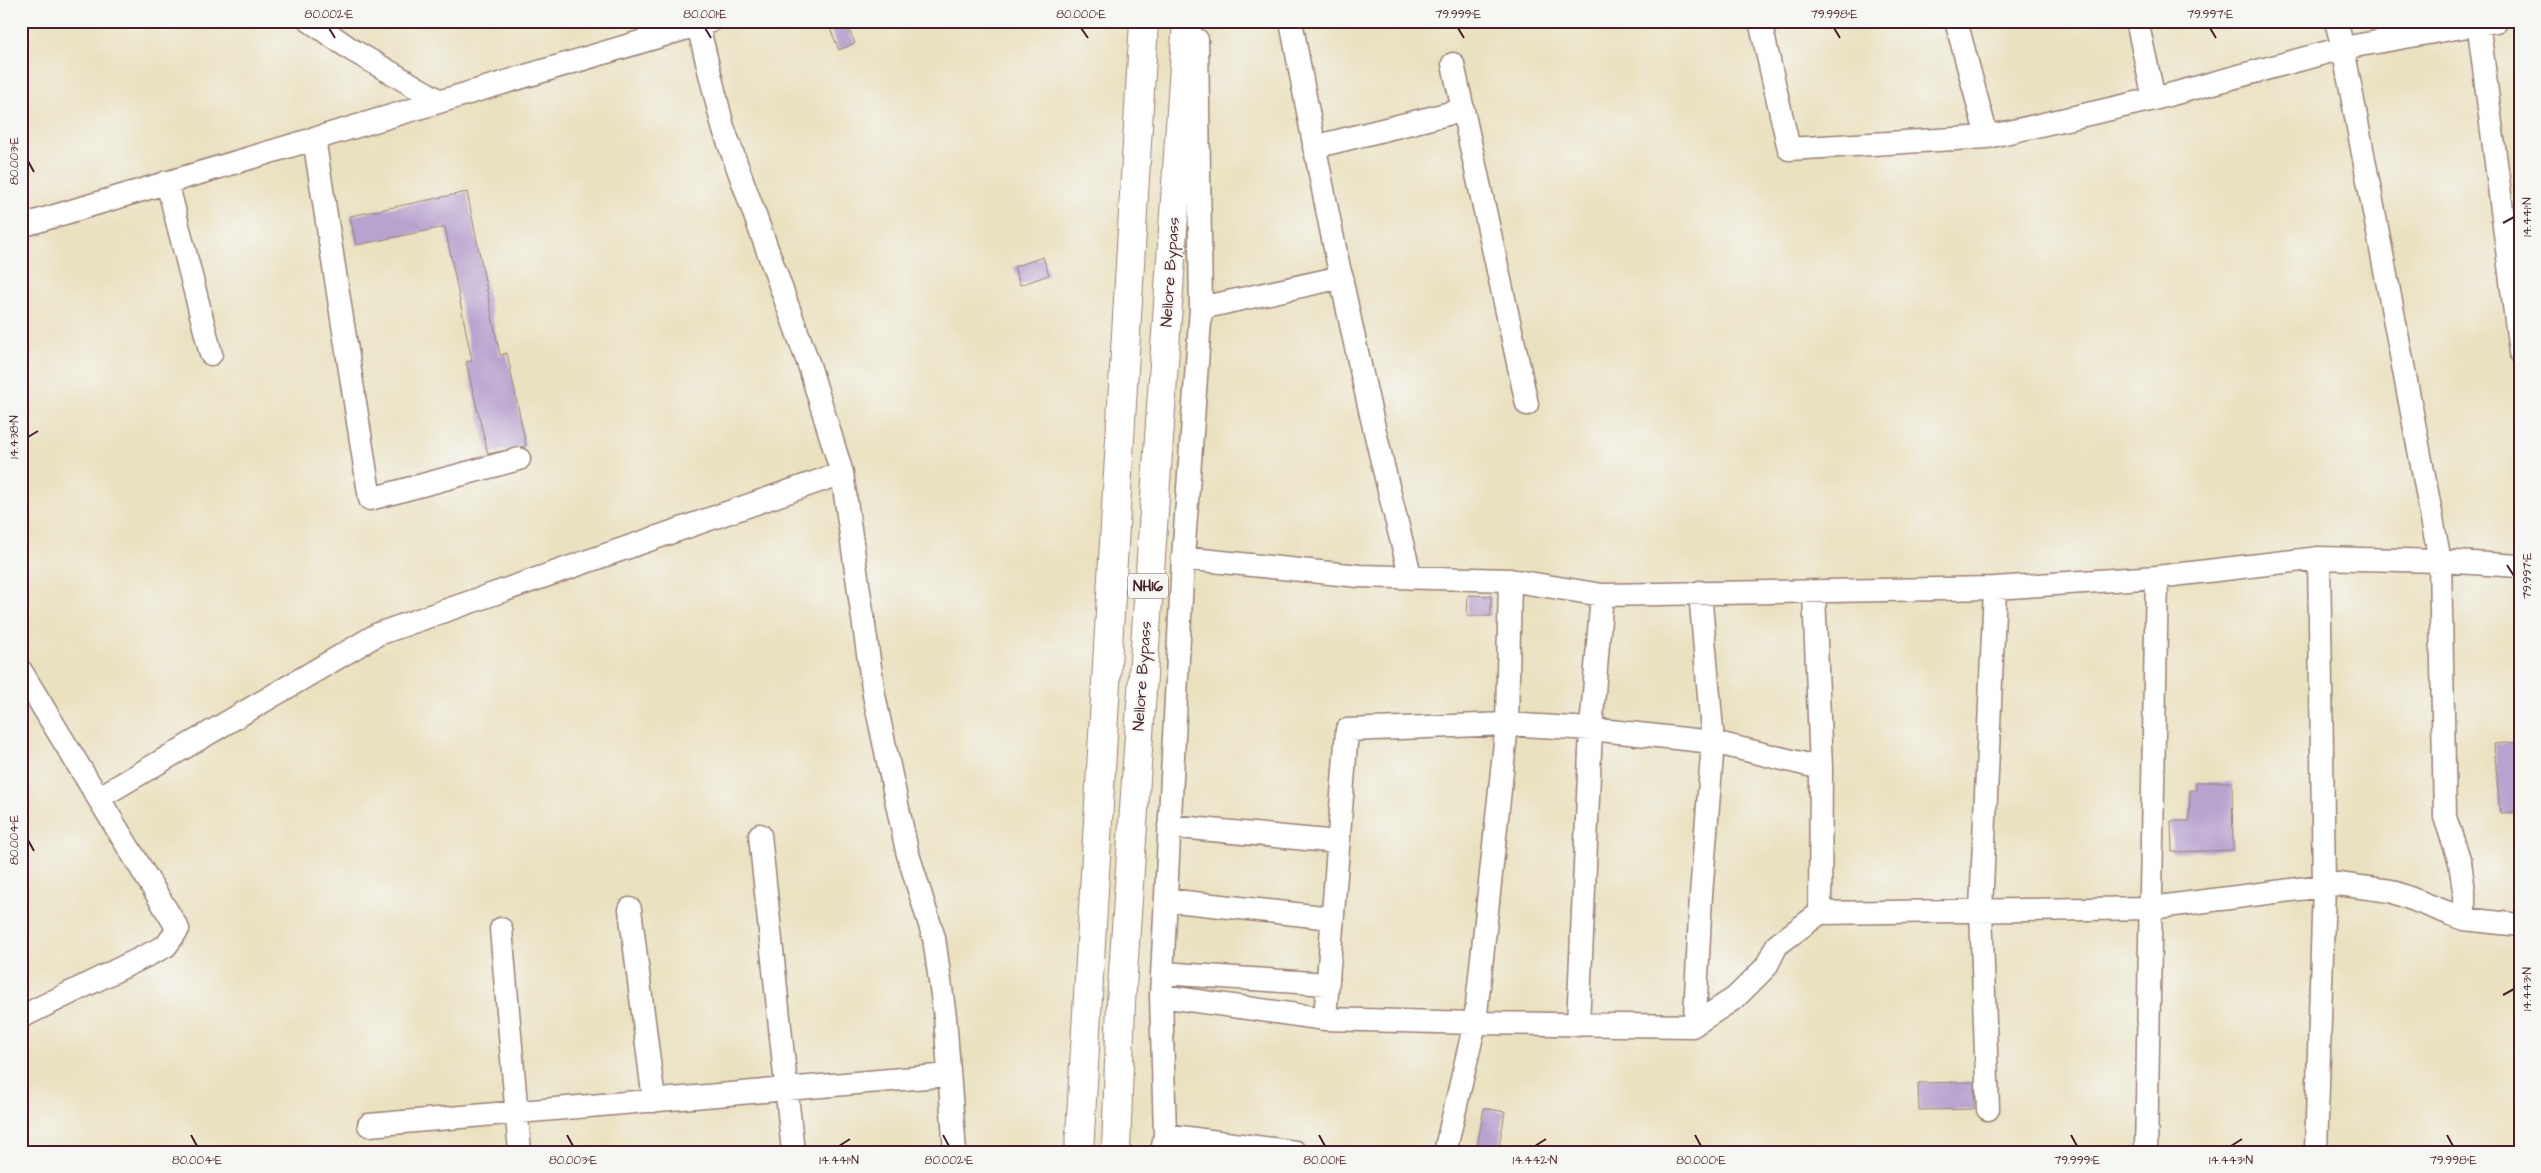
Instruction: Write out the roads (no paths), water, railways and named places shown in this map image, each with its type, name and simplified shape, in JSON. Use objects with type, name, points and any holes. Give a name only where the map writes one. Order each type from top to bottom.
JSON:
[{"type":"highway","name":"NH16","points":[[1079,1152],[1144,21]]},
{"type":"highway","name":"Nellore Bypass","points":[[1116,1152],[1122,993],[1187,21]]},
{"type":"street","points":[[310,21],[352,50],[440,101]]},
{"type":"street","points":[[1197,21],[1201,308],[1183,558],[1162,973],[1163,1144],[1295,1152]]},
{"type":"street","points":[[1290,21],[1342,278],[1390,497],[1411,578]]},
{"type":"street","points":[[1760,21],[1789,148],[1987,137],[2154,99],[2343,48],[2484,23],[2520,352]]},
{"type":"street","points":[[1956,21],[1987,137]]},
{"type":"street","points":[[2136,21],[2154,99]]},
{"type":"street","points":[[2336,21],[2343,48],[2440,561],[2444,817],[2460,862],[2464,891],[2464,918]]},
{"type":"street","points":[[21,226],[704,23],[723,128],[810,365],[842,473],[874,695],[907,851],[934,938],[945,1017],[955,1152]]},
{"type":"street","points":[[1453,64],[1527,404]]},
{"type":"street","points":[[1314,147],[1463,110]]},
{"type":"street","points":[[314,138],[370,499],[519,459]]},
{"type":"street","points":[[167,182],[211,354]]},
{"type":"street","points":[[1201,308],[1342,278]]},
{"type":"street","points":[[100,797],[378,634],[842,473]]},
{"type":"street","points":[[1183,558],[1359,576],[1510,580],[1602,595],[1700,592],[1814,593],[1995,588],[2157,577],[2319,558],[2440,561],[2520,566]]},
{"type":"street","points":[[2316,1152],[2324,884],[2319,558]]},
{"type":"street","points":[[2146,1152],[2157,577]]},
{"type":"street","points":[[1445,1152],[1476,1023],[1507,724],[1510,580]]},
{"type":"street","points":[[1988,1109],[1980,910],[1995,588]]},
{"type":"street","points":[[1692,1026],[1695,1016],[1701,895],[1713,742],[1700,592]]},
{"type":"street","points":[[1814,593],[1821,768],[1820,913]]},
{"type":"street","points":[[1578,1024],[1591,729],[1602,595]]},
{"type":"street","points":[[21,671],[100,797],[178,929],[166,946],[21,1017]]},
{"type":"street","points":[[1324,1019],[1347,730],[1507,724],[1591,729],[1713,742],[1821,768]]},
{"type":"street","points":[[1169,826],[1338,842]]},
{"type":"street","points":[[760,835],[793,1152]]},
{"type":"street","points":[[1161,996],[1324,1019],[1692,1026],[1735,998],[1766,967],[1777,945],[1820,913],[2151,908],[2324,884],[2391,891],[2464,918],[2520,925]]},
{"type":"street","points":[[1166,900],[1332,918]]},
{"type":"street","points":[[630,909],[654,1101]]},
{"type":"street","points":[[501,930],[520,1152]]},
{"type":"street","points":[[1162,973],[1327,984]]},
{"type":"street","points":[[369,1125],[949,1075]]}]
